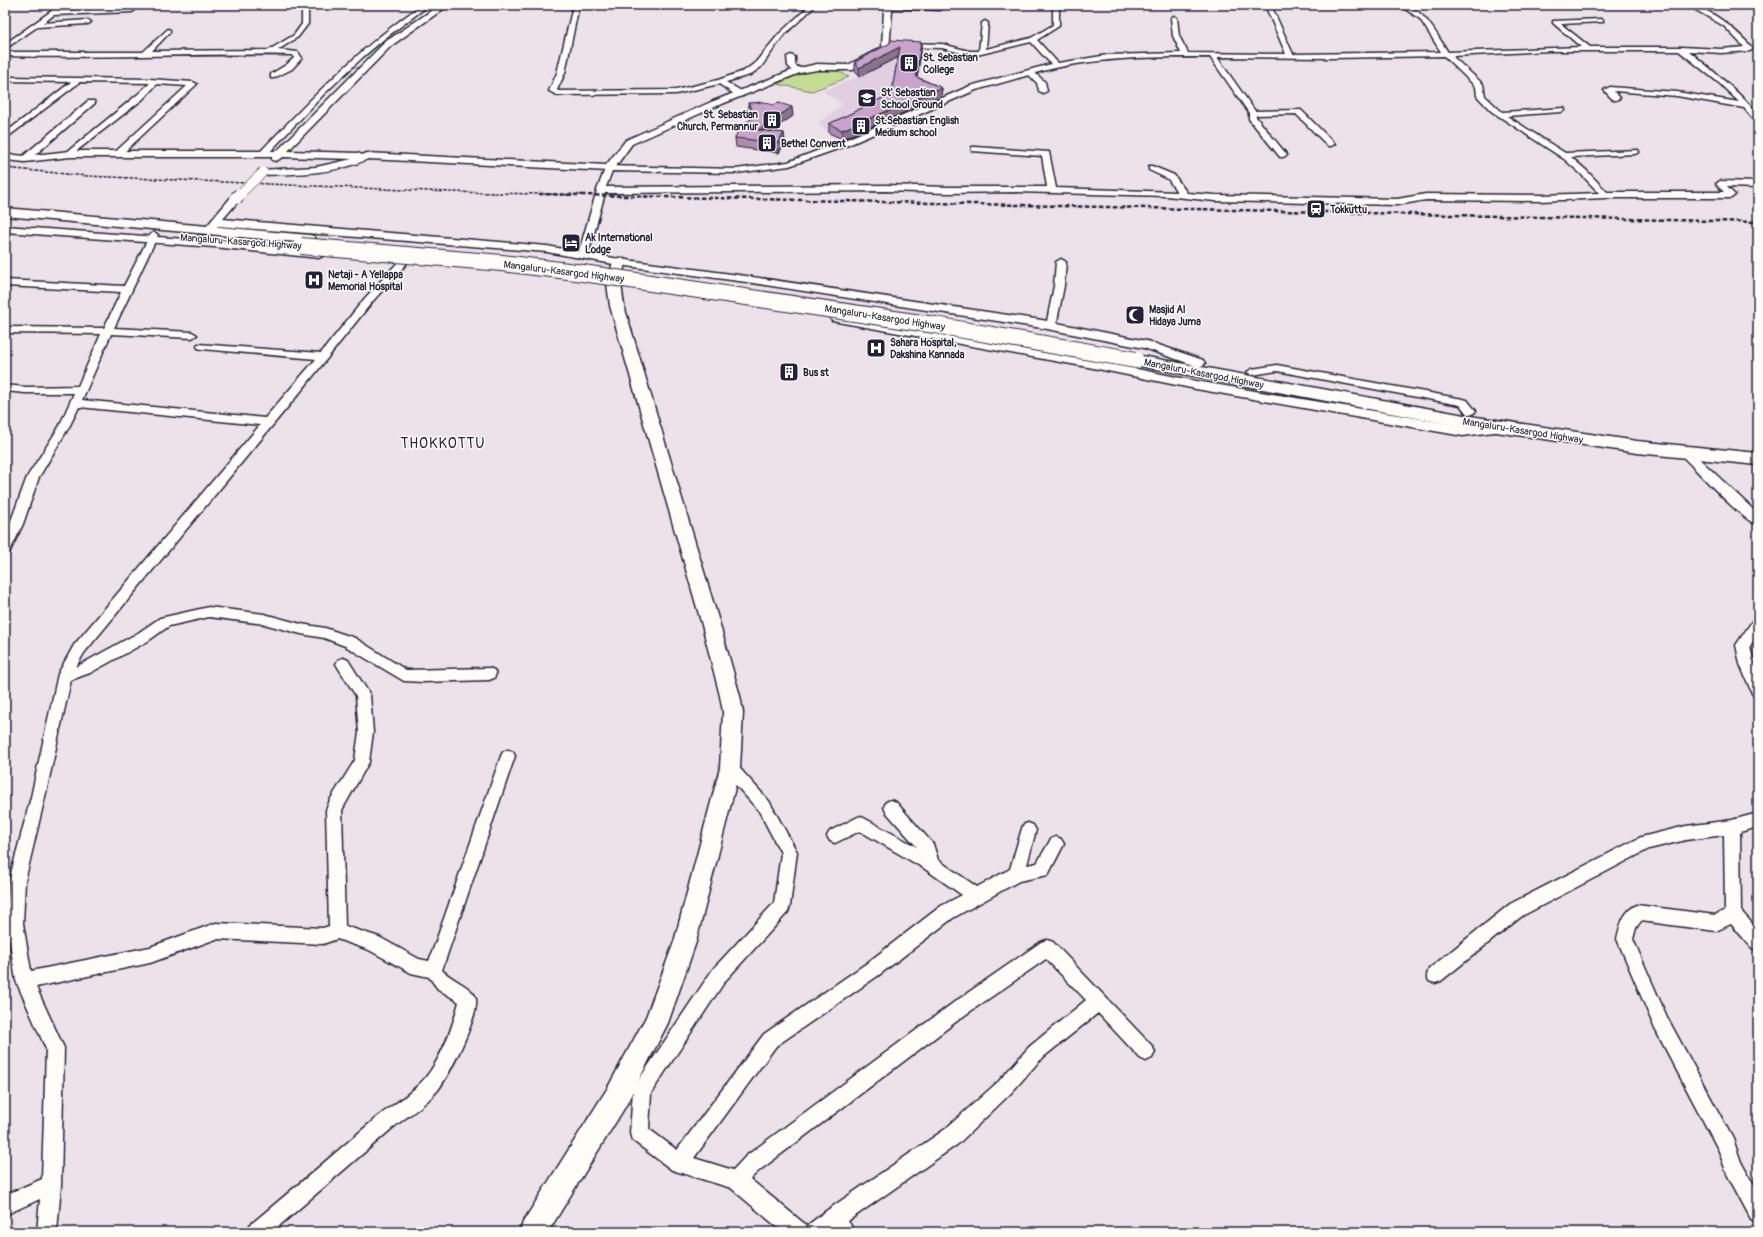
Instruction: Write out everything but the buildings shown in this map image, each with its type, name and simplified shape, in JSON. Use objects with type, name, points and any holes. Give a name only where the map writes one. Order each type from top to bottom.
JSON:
[{"type":"highway","name":"Mangaluru-Kasargod Highway","points":[[5,212],[210,234],[305,242],[576,272],[927,323],[1138,356],[1199,363],[1471,411],[1632,434],[1758,446]]},
{"type":"highway","name":"Mangaluru-Kasargod Highway","points":[[5,222],[153,238],[210,234]]},
{"type":"highway","name":"Mangaluru-Kasargod Highway","points":[[1138,356],[1462,421],[1686,453],[1758,459]]},
{"type":"main road","points":[[532,1232],[635,1083],[685,942],[730,768],[733,712],[730,696],[711,625],[617,306],[614,284],[619,262]]},
{"type":"street","points":[[5,47],[62,5]]},
{"type":"street","points":[[271,52],[296,36],[305,24],[305,5]]},
{"type":"street","points":[[263,154],[335,80],[363,54],[399,24],[426,5]]},
{"type":"street","points":[[210,234],[235,200],[388,44],[445,5]]},
{"type":"street","points":[[579,5],[575,10],[561,73],[554,86],[553,91],[557,93],[676,92],[720,82],[747,73],[758,65],[781,35],[810,8]]},
{"type":"street","points":[[893,45],[888,11],[890,5],[940,8]]},
{"type":"street","points":[[583,255],[601,190],[609,168],[629,142],[714,104],[798,71],[817,67],[850,68],[893,45],[942,46],[969,52],[982,51],[1033,40],[1056,26],[1056,5]]},
{"type":"street","points":[[1268,5],[1290,55]]},
{"type":"street","points":[[1402,5],[1422,18],[1445,53],[1480,86],[1481,96],[1487,104],[1586,172],[1605,195]]},
{"type":"street","points":[[1690,5],[1726,25],[1750,49]]},
{"type":"street","points":[[53,12],[132,10]]},
{"type":"street","points":[[1174,18],[1176,36],[1185,55]]},
{"type":"street","points":[[1588,49],[1555,22],[1601,21]]},
{"type":"street","points":[[36,25],[88,22]]},
{"type":"street","points":[[982,51],[985,24]]},
{"type":"street","points":[[145,54],[168,31]]},
{"type":"street","points":[[1033,40],[1056,65]]},
{"type":"street","points":[[5,157],[25,159],[70,154],[279,154],[368,156],[609,168],[736,171],[789,164],[843,144],[966,91],[1056,65],[1108,57],[1445,53],[1588,49],[1681,49],[1721,51],[1758,49]]},
{"type":"street","points":[[1681,49],[1709,70],[1747,106],[1758,119]]},
{"type":"street","points":[[5,54],[54,56],[233,51],[296,53],[298,58],[289,67],[274,76]]},
{"type":"street","points":[[1212,55],[1253,113],[1252,117],[1282,155]]},
{"type":"street","points":[[790,57],[792,66],[798,71]]},
{"type":"street","points":[[1030,72],[1041,82],[1043,92]]},
{"type":"street","points":[[5,79],[193,84],[116,154]]},
{"type":"street","points":[[5,137],[77,80]]},
{"type":"street","points":[[70,154],[140,97],[155,82]]},
{"type":"street","points":[[720,82],[740,94]]},
{"type":"street","points":[[1616,98],[1608,90],[1677,94],[1747,106]]},
{"type":"street","points":[[25,159],[91,103]]},
{"type":"street","points":[[1501,114],[1560,110]]},
{"type":"street","points":[[1253,113],[1298,112],[1331,144]]},
{"type":"street","points":[[975,149],[1046,154],[1052,191]]},
{"type":"street","points":[[1563,155],[1636,152]]},
{"type":"street","points":[[263,172],[327,169],[353,163],[368,156]]},
{"type":"street","points":[[1152,168],[1171,177],[1184,195]]},
{"type":"street","points":[[601,190],[886,188],[946,190],[1016,189],[1184,195],[1215,198],[1398,202],[1426,197],[1540,198],[1605,195],[1731,196],[1720,184],[1758,185]]},
{"type":"street","points":[[235,200],[239,224]]},
{"type":"street","points":[[210,234],[239,224],[503,244],[547,249],[619,262],[753,280],[1051,326],[1147,345],[1180,355],[1199,363]]},
{"type":"street","points":[[5,229],[153,238],[127,289],[64,427],[33,477],[9,533],[5,550]]},
{"type":"street","points":[[210,234],[297,253],[492,268],[614,284],[663,293],[821,315],[1088,363],[1196,385],[1463,431],[1507,427]]},
{"type":"street","points":[[47,1232],[51,1185],[55,1048],[24,981],[14,923],[11,884],[38,797],[65,674],[80,649],[323,356],[404,261]]},
{"type":"street","points":[[1051,326],[1058,295],[1061,262]]},
{"type":"street","points":[[5,283],[127,289]]},
{"type":"street","points":[[5,330],[108,331],[192,336]]},
{"type":"street","points":[[202,346],[323,356]]},
{"type":"street","points":[[5,388],[25,390],[82,389]]},
{"type":"street","points":[[76,403],[268,422]]},
{"type":"street","points":[[1686,453],[1740,506],[1758,521]]},
{"type":"street","points":[[65,674],[72,674],[85,670],[143,638],[165,622],[209,612],[264,619],[301,630],[325,633],[350,642],[404,675],[489,674]]},
{"type":"street","points":[[1758,624],[1743,645],[1747,664],[1758,690]]},
{"type":"street","points":[[337,931],[334,810],[335,804],[362,762],[366,732],[363,695],[343,664]]},
{"type":"street","points":[[257,1232],[388,1120],[408,1106],[424,1092],[437,1076],[465,1017],[468,999],[460,992],[444,985],[436,977],[434,970],[508,756]]},
{"type":"street","points":[[730,768],[764,806],[790,852],[782,906],[719,975],[635,1083],[640,1133],[679,1163],[736,1180],[764,1205],[799,1232]]},
{"type":"street","points":[[891,807],[928,849],[931,864]]},
{"type":"street","points":[[1435,975],[1516,910],[1646,842],[1686,833],[1732,827],[1758,820]]},
{"type":"street","points":[[835,836],[860,823],[931,864],[977,896]]},
{"type":"street","points":[[1732,827],[1733,914],[1758,942]]},
{"type":"street","points":[[1016,874],[1028,830]]},
{"type":"street","points":[[679,1163],[770,1040],[838,992],[874,969],[946,912],[1016,874],[1042,870],[1056,844]]},
{"type":"street","points":[[1733,914],[1716,923],[1637,913],[1629,924],[1626,939],[1662,1023],[1726,1146],[1734,1167],[1758,1212]]},
{"type":"street","points":[[24,981],[150,955],[216,931],[324,936],[337,931],[373,943],[417,967],[434,970]]},
{"type":"street","points":[[736,1180],[753,1163],[959,1009],[1047,948],[1146,1052]]},
{"type":"street","points":[[815,1232],[839,1225],[951,1137],[1005,1087],[1035,1053],[1099,1001]]},
{"type":"street","points":[[5,1205],[51,1185]]},
{"type":"shaded area","name":"St' Sebastian School Ground","points":[[900,56],[906,89],[878,110],[829,133],[818,123],[843,104],[822,91],[861,76]]},
{"type":"green space","points":[[818,69],[838,71],[849,77],[812,91],[777,84],[795,76]]},
{"type":"railway","points":[[5,168],[87,176],[451,192],[539,194]]},
{"type":"railway","points":[[539,194],[583,195]]},
{"type":"railway","points":[[539,194],[1758,222]]},
{"type":"place","name":"St. Sebastian College","points":[[909,63]]},
{"type":"place","name":"St' Sebastian School Ground","points":[[867,98]]},
{"type":"place","name":"St. Sebastian Church, Permannur","points":[[772,120]]},
{"type":"place","name":"St.Sebastian English Medium school","points":[[861,126]]},
{"type":"place","name":"Bethel Convent","points":[[767,143]]},
{"type":"place","name":"Tokkuttu","points":[[1316,209]]},
{"type":"place","name":"Ak International Lodge","points":[[571,243]]},
{"type":"place","name":"Netaji - A Yellappa Memorial Hospital","points":[[314,280]]},
{"type":"place","name":"Masjid Al Hidaya Juma","points":[[1135,315]]},
{"type":"place","name":"Sahara Hospital, Dakshina Kannada","points":[[876,348]]},
{"type":"place","name":"Bus st","points":[[789,372]]},
{"type":"district","name":"THOKKOTTU","points":[[443,443]]}]
